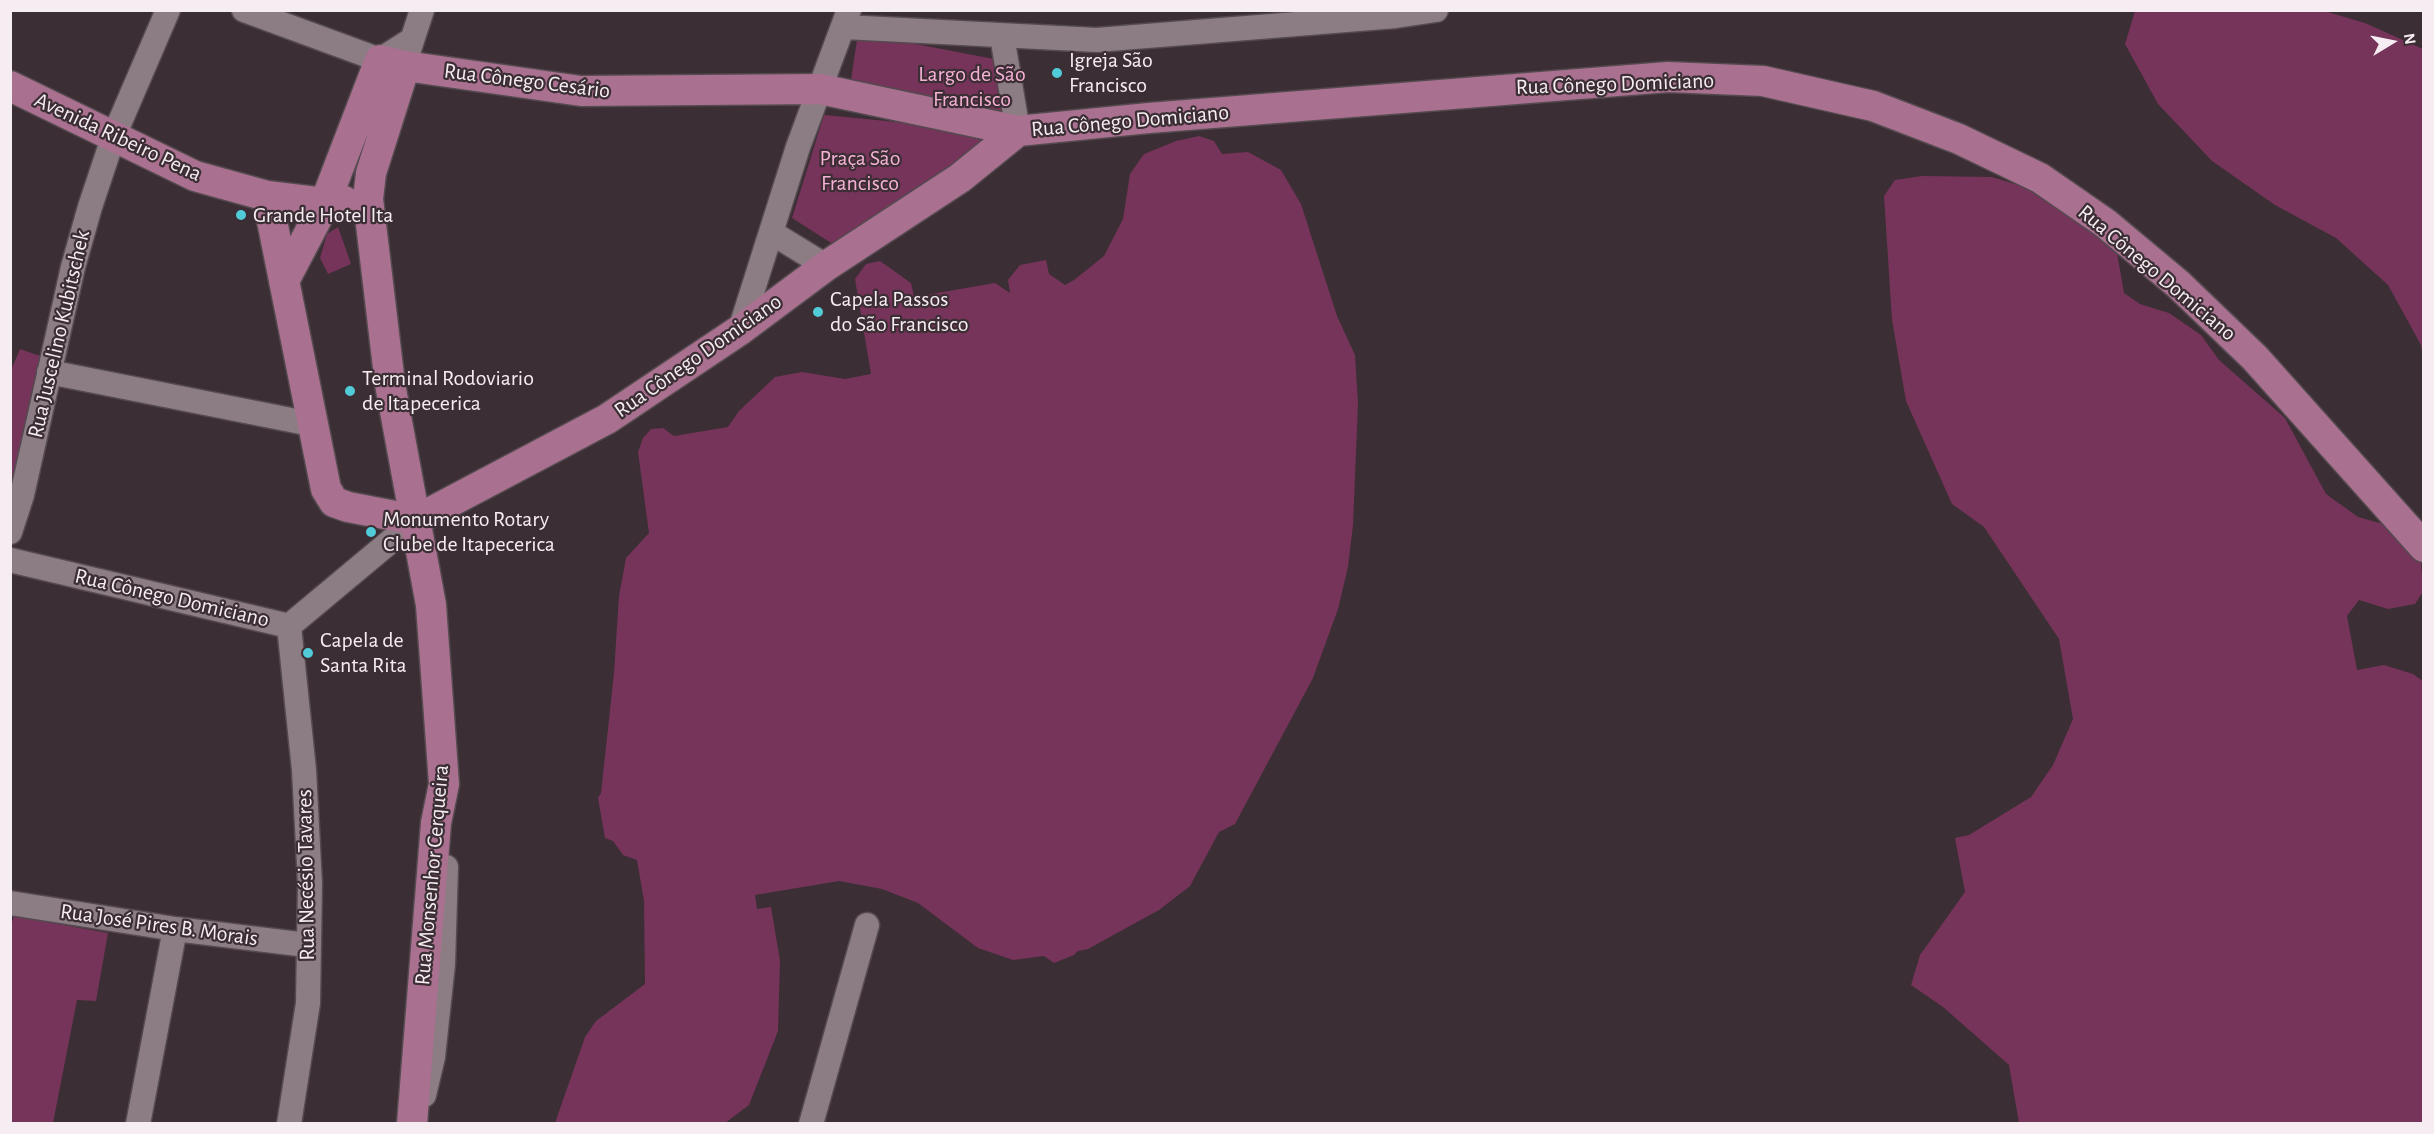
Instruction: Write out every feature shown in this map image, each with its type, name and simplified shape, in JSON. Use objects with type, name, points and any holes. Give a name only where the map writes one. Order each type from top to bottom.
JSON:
[{"type":"main road","name":"Rua Cônego Cesário","points":[[398,56],[582,91],[820,89],[1018,131]]},
{"type":"main road","name":"Rua Monsenhor Cerqueira","points":[[398,56],[371,173],[368,199],[390,384],[431,605],[444,784],[436,823],[412,1124]]},
{"type":"main road","points":[[284,281],[326,203],[398,56]]},
{"type":"main road","name":"Rua Cônego Domiciano","points":[[416,520],[607,420],[740,330],[825,266],[960,178],[1018,131],[1543,85],[1668,77],[1763,81],[1873,106],[1959,139],[2040,178],[2105,223],[2178,284],[2256,358],[2424,547]]},
{"type":"main road","name":"Avenida Ribeiro Pena","points":[[10,86],[112,138],[195,176],[267,196],[326,203],[368,199]]},
{"type":"main road","points":[[267,196],[311,424],[326,489],[334,502],[348,507],[416,520]]},
{"type":"street","name":"Rua Juscelino Kubitschek","points":[[10,532],[22,495],[79,247],[112,138],[168,10]]},
{"type":"street","points":[[398,56],[422,10]]},
{"type":"street","points":[[740,330],[798,147],[847,19],[1002,36],[1097,40],[1384,17],[1436,10]]},
{"type":"street","name":"Rua Cônego Cesário","points":[[255,13],[398,56]]},
{"type":"street","points":[[1002,36],[1018,131]]},
{"type":"street","points":[[772,233],[825,266]]},
{"type":"street","points":[[49,372],[311,424]]},
{"type":"street","name":"Rua Cônego Domiciano","points":[[10,560],[289,626],[416,520]]},
{"type":"street","name":"Rua Necésio Tavares","points":[[289,626],[304,770],[309,885],[308,1003],[289,1124]]},
{"type":"street","points":[[417,1124],[434,1057],[443,964],[447,843],[444,784]]},
{"type":"street","name":"Rua José Pires B. Morais","points":[[11,907],[307,945]]},
{"type":"street","points":[[811,1124],[867,926]]},
{"type":"street","points":[[138,1124],[175,929]]},
{"type":"green space","points":[[2321,10],[2365,23],[2423,49],[2423,359],[2421,345],[2388,285],[2336,238],[2275,205],[2212,161],[2158,104],[2125,44],[2135,11]]},
{"type":"green space","name":"Largo de São Francisco","points":[[858,33],[999,60],[1010,126],[849,93]]},
{"type":"green space","name":"Praça São Francisco","points":[[824,115],[1001,132],[836,246],[792,218]]},
{"type":"green space","points":[[1199,136],[1214,141],[1222,154],[1248,152],[1281,170],[1301,204],[1337,316],[1355,355],[1358,404],[1353,525],[1348,567],[1338,609],[1313,678],[1235,824],[1219,832],[1190,886],[1159,910],[1088,949],[1078,951],[1054,963],[1044,956],[1013,960],[978,948],[918,903],[882,889],[839,881],[755,895],[757,909],[771,907],[780,961],[778,1031],[749,1105],[725,1123],[555,1123],[585,1037],[596,1021],[645,984],[644,901],[637,860],[623,855],[613,841],[605,838],[598,798],[601,793],[614,673],[619,596],[626,558],[649,533],[638,452],[643,438],[651,429],[663,428],[674,436],[728,427],[739,411],[775,377],[802,372],[845,379],[871,374],[855,279],[866,264],[880,261],[911,283],[914,297],[995,283],[1010,293],[1008,280],[1020,265],[1046,260],[1049,274],[1065,285],[1104,256],[1123,219],[1130,174],[1144,154],[1176,141]]},
{"type":"green space","points":[[1922,176],[1992,177],[2051,195],[2117,253],[2124,293],[2140,304],[2169,313],[2201,335],[2219,360],[2285,418],[2326,494],[2358,517],[2387,525],[2421,561],[2423,592],[2415,604],[2388,609],[2359,600],[2347,616],[2357,670],[2384,665],[2413,674],[2423,681],[2423,1123],[2019,1123],[2009,1065],[1943,1007],[1911,985],[1920,955],[1965,892],[1955,838],[1969,835],[2031,797],[2053,765],[2073,719],[2059,639],[1984,527],[1952,504],[1906,401],[1892,320],[1884,196],[1895,180]]},
{"type":"green space","points":[[338,227],[351,264],[328,274],[320,258],[327,234]]},
{"type":"green space","points":[[20,349],[43,357],[11,485],[11,370]]},
{"type":"green space","points":[[14,916],[108,933],[96,1001],[77,1000],[53,1123],[11,1124],[10,928]]},
{"type":"place","name":"Igreja São Francisco","points":[[1057,73]]},
{"type":"place","name":"Grande Hotel Ita","points":[[241,215]]},
{"type":"place","name":"Capela Passos do São Francisco","points":[[818,312]]},
{"type":"place","name":"Terminal Rodoviario de Itapecerica","points":[[350,391]]},
{"type":"place","name":"Monumento Rotary Clube de Itapecerica","points":[[371,532]]},
{"type":"place","name":"Capela de Santa Rita","points":[[308,653]]}]
